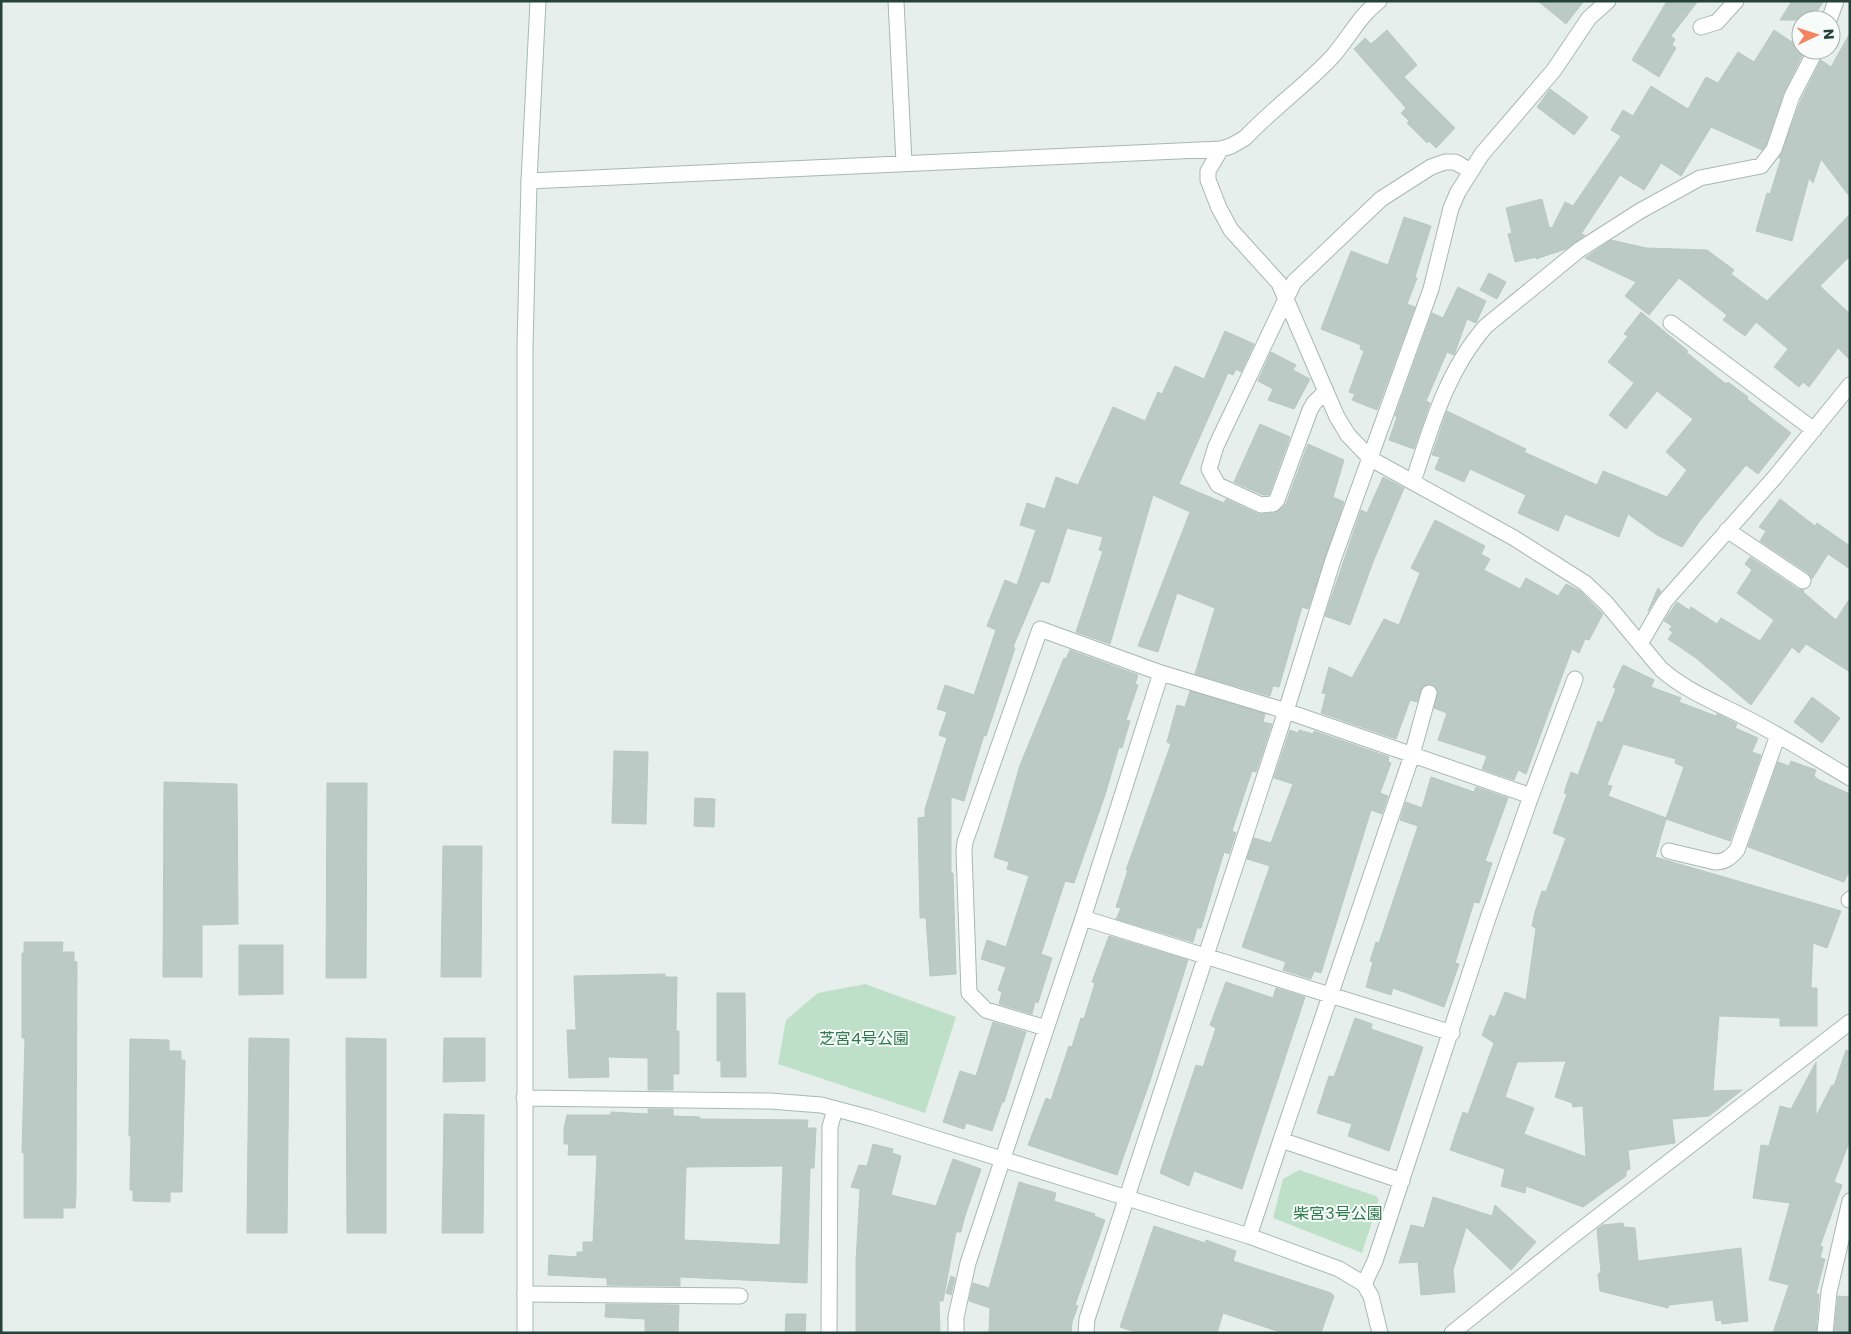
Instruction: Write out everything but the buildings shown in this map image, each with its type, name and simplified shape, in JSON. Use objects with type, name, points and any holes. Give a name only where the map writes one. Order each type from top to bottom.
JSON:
[{"type":"street","points":[[525,1333],[525,348],[529,181],[538,1]]},
{"type":"street","points":[[896,1],[904,163]]},
{"type":"street","points":[[529,181],[1221,149],[1231,146],[1244,138],[1331,58],[1344,43],[1357,22],[1379,1]]},
{"type":"street","points":[[1086,1333],[1087,1319],[1286,711],[1333,560],[1431,289],[1451,208],[1471,170],[1482,154],[1554,70],[1589,18],[1608,1]]},
{"type":"street","points":[[1701,27],[1717,22],[1736,1]]},
{"type":"street","points":[[1414,482],[1448,384],[1476,336],[1579,250],[1640,211],[1700,178],[1761,166],[1774,149],[1792,96],[1811,60]]},
{"type":"street","points":[[1221,149],[1208,171],[1208,180],[1219,208],[1230,230],[1268,270],[1286,296],[1337,417],[1348,435],[1371,459],[1514,538],[1585,583],[1606,603],[1672,679],[1704,699],[1778,735],[1850,778]]},
{"type":"street","points":[[1326,391],[1310,410],[1277,500],[1273,504],[1261,505],[1218,485],[1209,469],[1216,446],[1294,282],[1381,199],[1437,163],[1454,162],[1471,170]]},
{"type":"street","points":[[1671,323],[1814,430]]},
{"type":"street","points":[[1640,644],[1665,601],[1814,430],[1850,385]]},
{"type":"street","points":[[1727,530],[1803,581]]},
{"type":"street","points":[[1046,1028],[986,1010],[969,993],[965,842],[1040,630],[1161,673],[1286,711],[1531,796]]},
{"type":"street","points":[[956,1333],[956,1317],[968,1263],[1083,918],[1161,673]]},
{"type":"street","points":[[1364,1284],[1375,1261],[1452,1033],[1487,922],[1531,796],[1538,782],[1575,679]]},
{"type":"street","points":[[1249,1236],[1329,995],[1412,755],[1429,693]]},
{"type":"street","points":[[1669,851],[1715,862],[1723,862],[1738,850],[1778,735]]},
{"type":"street","points":[[1083,918],[1452,1033]]},
{"type":"street","points":[[1452,1333],[1850,1022]]},
{"type":"street","points":[[524,1098],[770,1101],[821,1105],[1249,1236],[1339,1269],[1364,1284],[1370,1296],[1380,1333]]},
{"type":"street","points":[[829,1333],[830,1127],[835,1109]]},
{"type":"street","points":[[1281,1140],[1402,1180]]},
{"type":"street","points":[[1825,1333],[1829,1292],[1850,1200]]},
{"type":"street","points":[[525,1294],[740,1296]]},
{"type":"green space","name":"芝宮4号公園","points":[[865,984],[956,1017],[925,1113],[778,1064],[786,1020],[818,993]]},
{"type":"green space","name":"柴宮3号公園","points":[[1299,1170],[1376,1196],[1379,1200],[1362,1253],[1273,1218],[1283,1179]]}]
